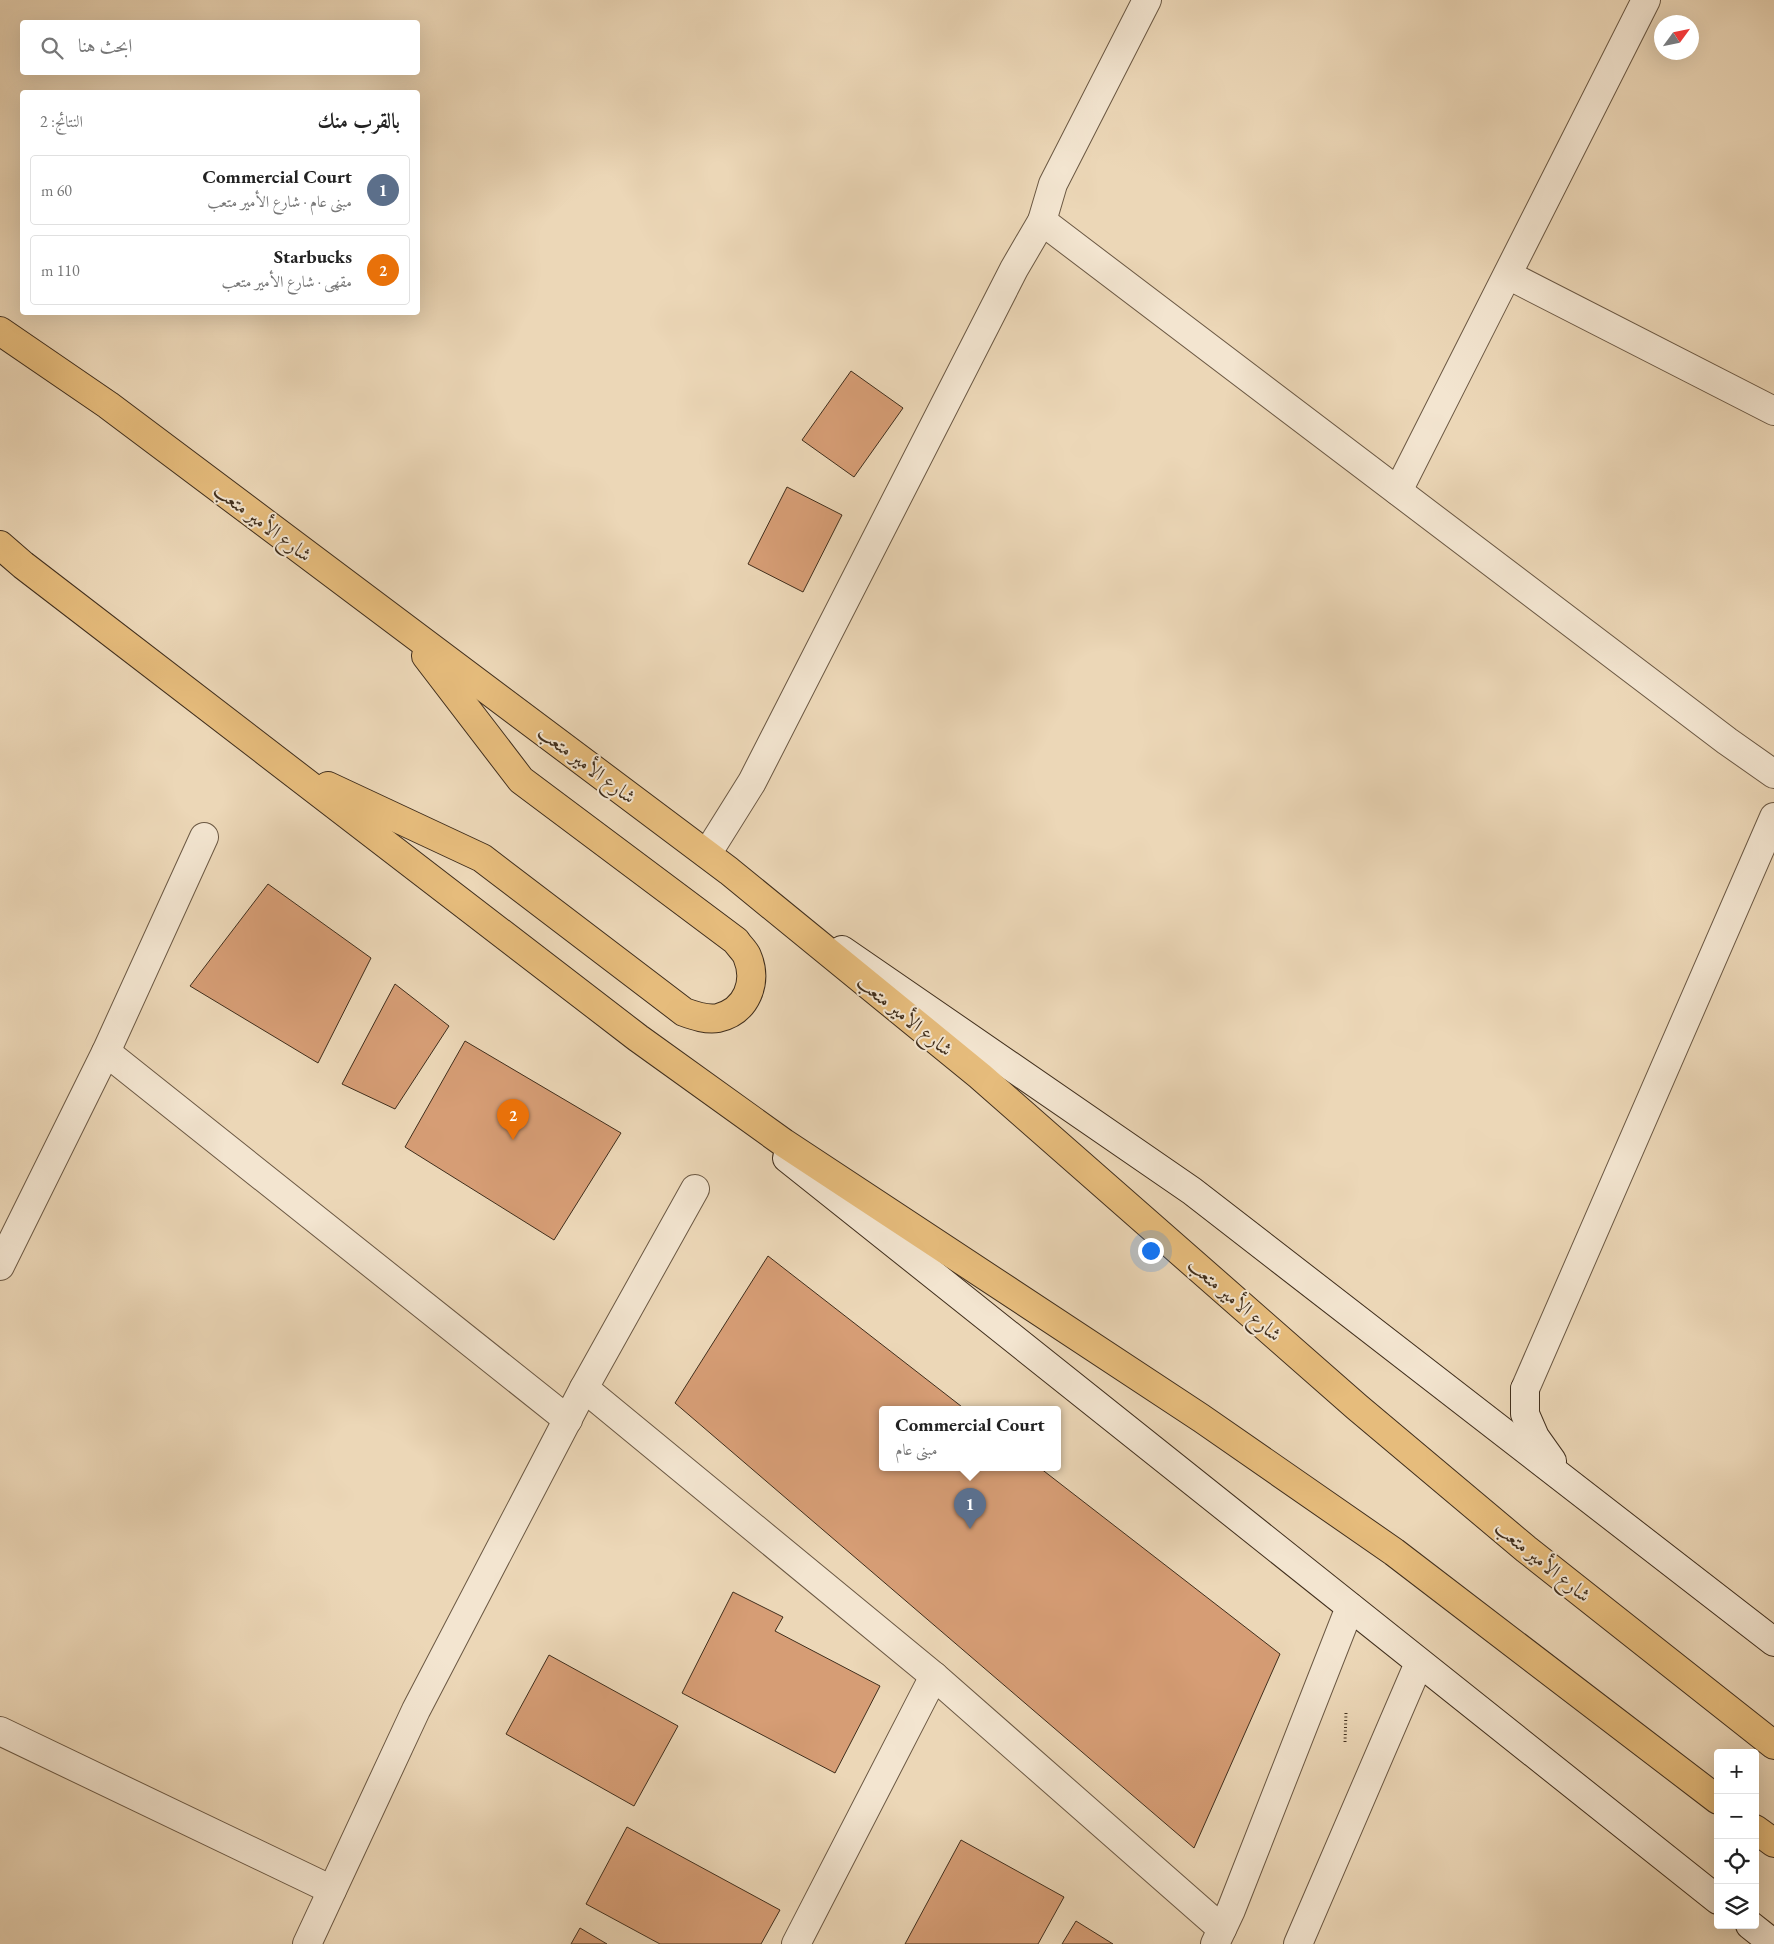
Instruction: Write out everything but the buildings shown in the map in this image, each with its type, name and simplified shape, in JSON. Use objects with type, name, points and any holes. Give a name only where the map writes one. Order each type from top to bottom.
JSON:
[{"type":"main road","points":[[0,311],[108,405]]},
{"type":"main road","name":"شارع الأمير متعب","points":[[0,331],[108,405],[729,871],[980,1076],[1350,1400],[1519,1542],[1774,1745]]},
{"type":"main road","points":[[0,545],[23,565],[638,1038],[784,1143],[1201,1418],[1394,1552],[1714,1797]]},
{"type":"main road","points":[[0,551],[23,565]]},
{"type":"main road","points":[[280,762],[482,858],[684,1012],[700,1018],[718,1018],[734,1011],[747,999],[751,987],[752,974],[747,955],[736,941],[521,780],[406,629]]},
{"type":"main road","points":[[1759,1832],[1774,1843]]},
{"type":"street","points":[[707,854],[752,782],[1014,269],[1042,221],[1053,184],[1147,0]]},
{"type":"street","points":[[1398,491],[1646,0]]},
{"type":"street","points":[[1042,221],[1727,741],[1774,774]]},
{"type":"street","points":[[1508,274],[1774,411]]},
{"type":"street","points":[[1576,1488],[1556,1466],[1535,1437],[1525,1414],[1525,1389],[1774,817]]},
{"type":"street","points":[[0,1266],[106,1052],[204,837]]},
{"type":"street","points":[[729,871],[1192,1191],[1774,1642]]},
{"type":"street","points":[[638,1038],[1714,1897]]},
{"type":"street","points":[[106,1052],[568,1420]]},
{"type":"street","points":[[307,1944],[416,1710],[584,1388],[696,1189]]},
{"type":"street","points":[[584,1388],[934,1676],[1218,1937],[1231,1910],[1350,1607]]},
{"type":"street","points":[[1298,1944],[1419,1663]]},
{"type":"street","points":[[796,1944],[934,1676]]},
{"type":"street","points":[[0,1731],[332,1890]]},
{"type":"street","points":[[1755,1929],[1774,1944]]},
{"type":"place","name":"Starbucks","points":[[513,1140]]},
{"type":"place","name":"Commercial Court","points":[[970,1529]]}]
